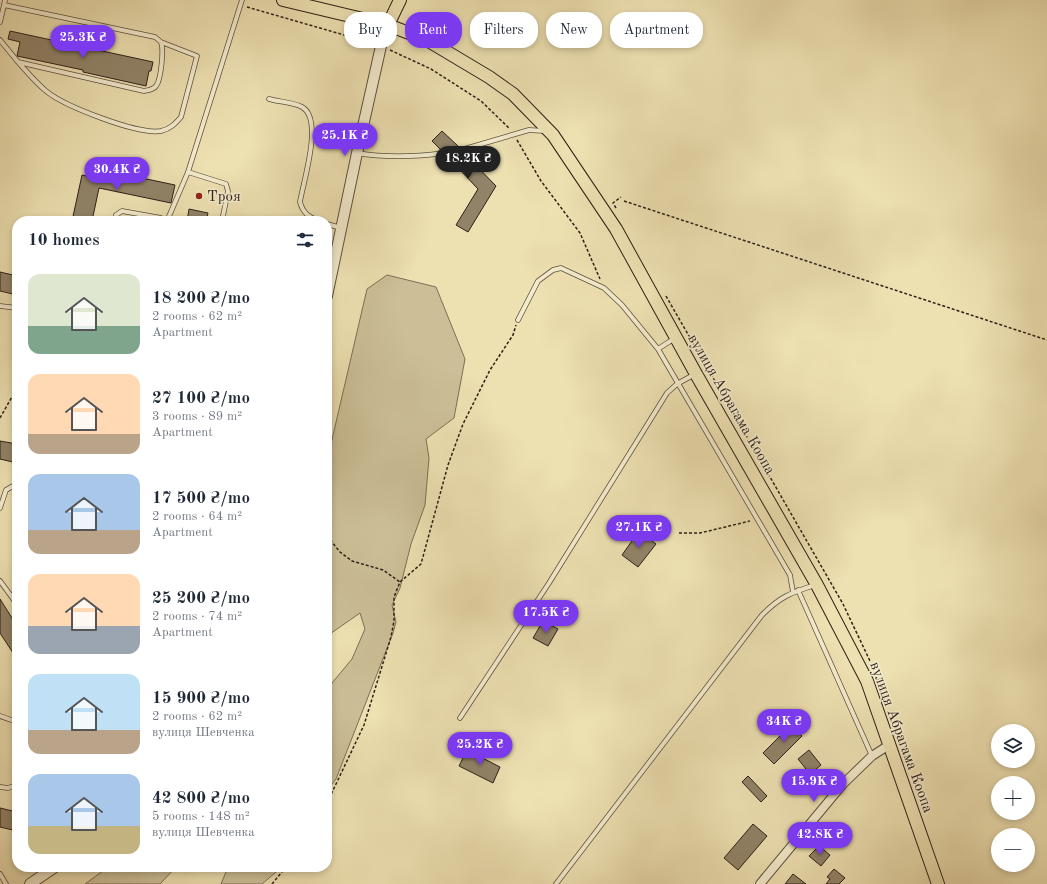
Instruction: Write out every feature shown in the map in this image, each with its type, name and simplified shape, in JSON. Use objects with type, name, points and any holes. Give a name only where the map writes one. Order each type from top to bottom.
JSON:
[{"type":"main road","name":"вулиця Абрагама Коопа","points":[[283,0],[344,15]]},
{"type":"main road","points":[[394,12],[400,0]]},
{"type":"main road","name":"вулиця Абрагама Коопа","points":[[397,28],[427,40],[489,77],[513,94],[553,135],[616,229],[696,374],[817,585],[867,682],[938,884]]},
{"type":"street","points":[[332,272],[381,48]]},
{"type":"street","points":[[760,884],[843,784],[872,756],[889,745]]},
{"type":"street","points":[[30,884],[48,872]]},
{"type":"lane","points":[[0,22],[5,0]]},
{"type":"lane","points":[[169,216],[188,172],[242,2]]},
{"type":"lane","points":[[0,40],[46,92],[68,104],[130,127],[160,131],[175,124],[181,117],[197,56],[161,42],[155,37],[4,5]]},
{"type":"lane","points":[[18,62],[149,90],[157,85],[162,51],[161,42]]},
{"type":"lane","points":[[269,99],[303,107],[312,123],[312,134],[300,202],[302,210],[308,216]]},
{"type":"lane","points":[[462,150],[529,130],[542,130],[553,135]]},
{"type":"lane","points":[[357,153],[379,157],[414,157],[444,153]]},
{"type":"lane","points":[[188,172],[226,184],[228,194],[223,216]]},
{"type":"lane","points":[[116,216],[122,211],[150,216]]},
{"type":"lane","points":[[332,225],[341,228]]},
{"type":"lane","points":[[518,320],[538,281],[553,270],[561,268],[604,288],[622,305],[658,349],[677,384],[790,575],[793,592]]},
{"type":"lane","points":[[0,306],[12,307]]},
{"type":"lane","points":[[658,349],[676,338]]},
{"type":"lane","points":[[460,718],[549,583],[662,402],[677,384],[696,374]]},
{"type":"lane","points":[[0,508],[6,490],[12,487]]},
{"type":"lane","points":[[0,581],[12,597]]},
{"type":"lane","points":[[556,884],[762,615],[776,601],[798,590],[817,585]]},
{"type":"lane","points":[[798,590],[872,756]]},
{"type":"lane","points":[[0,716],[12,720]]},
{"type":"lane","points":[[0,787],[8,788],[12,787]]},
{"type":"lane","points":[[0,874],[6,884]]},
{"type":"path","points":[[242,2],[344,34]]},
{"type":"path","points":[[385,48],[431,69],[481,101],[515,134],[517,143],[541,181],[580,233],[604,288]]},
{"type":"path","points":[[624,201],[1047,340]]},
{"type":"path","points":[[332,792],[364,725],[391,637],[394,620],[394,597],[400,582],[421,564],[448,466],[463,424],[490,370],[513,335],[518,320]]},
{"type":"path","points":[[0,418],[12,397]]},
{"type":"path","points":[[679,533],[700,533],[757,519]]},
{"type":"path","points":[[332,542],[340,552],[352,561],[383,570],[400,582]]},
{"type":"path","points":[[272,884],[282,872]]},
{"type":"shaded area","points":[[387,275],[436,287],[465,359],[454,418],[426,439],[429,458],[425,505],[411,544],[400,588],[392,605],[396,622],[336,779],[332,784],[332,683],[352,659],[365,629],[360,613],[332,633],[332,440],[367,289]]},
{"type":"shaded area","points":[[101,872],[171,872],[160,884],[85,884]]},
{"type":"shaded area","points":[[226,872],[276,872],[262,884],[221,884]]},
{"type":"building","points":[[10,31],[153,62],[151,71],[149,71],[146,86],[83,72],[83,70],[17,56],[20,42],[8,39]]},
{"type":"building","points":[[442,131],[459,147],[458,152],[464,153],[496,186],[468,232],[456,225],[478,189],[446,155],[447,151],[441,150],[432,141]]},
{"type":"building","points":[[104,170],[175,185],[171,203],[99,188],[93,216],[73,216],[82,175],[101,179]]},
{"type":"building","points":[[189,209],[208,213],[207,216],[188,216]]},
{"type":"building","points":[[0,272],[12,275],[12,294],[0,291]]},
{"type":"building","points":[[0,441],[12,443],[12,462],[0,459]]},
{"type":"building","points":[[639,531],[656,544],[638,567],[622,555]]},
{"type":"building","points":[[0,599],[12,618],[12,651],[0,633]]},
{"type":"building","points":[[543,621],[558,629],[548,646],[533,638]]},
{"type":"building","points":[[796,720],[802,726],[797,731],[802,736],[774,764],[763,753]]},
{"type":"building","points":[[467,750],[500,767],[493,783],[459,766]]},
{"type":"building","points":[[809,750],[821,765],[810,774],[798,759]]},
{"type":"building","points":[[812,773],[821,782],[813,790],[804,781]]},
{"type":"building","points":[[748,776],[767,796],[761,802],[742,782]]},
{"type":"building","points":[[0,808],[12,811],[12,830],[0,827]]},
{"type":"building","points":[[753,824],[767,836],[738,870],[724,858]]},
{"type":"building","points":[[819,846],[830,855],[821,866],[809,856]]},
{"type":"building","points":[[834,869],[845,878],[839,884],[826,884],[830,879],[827,877]]},
{"type":"building","points":[[793,874],[806,884],[785,884]]},
{"type":"place","name":"Троя","points":[[199,196]]}]
